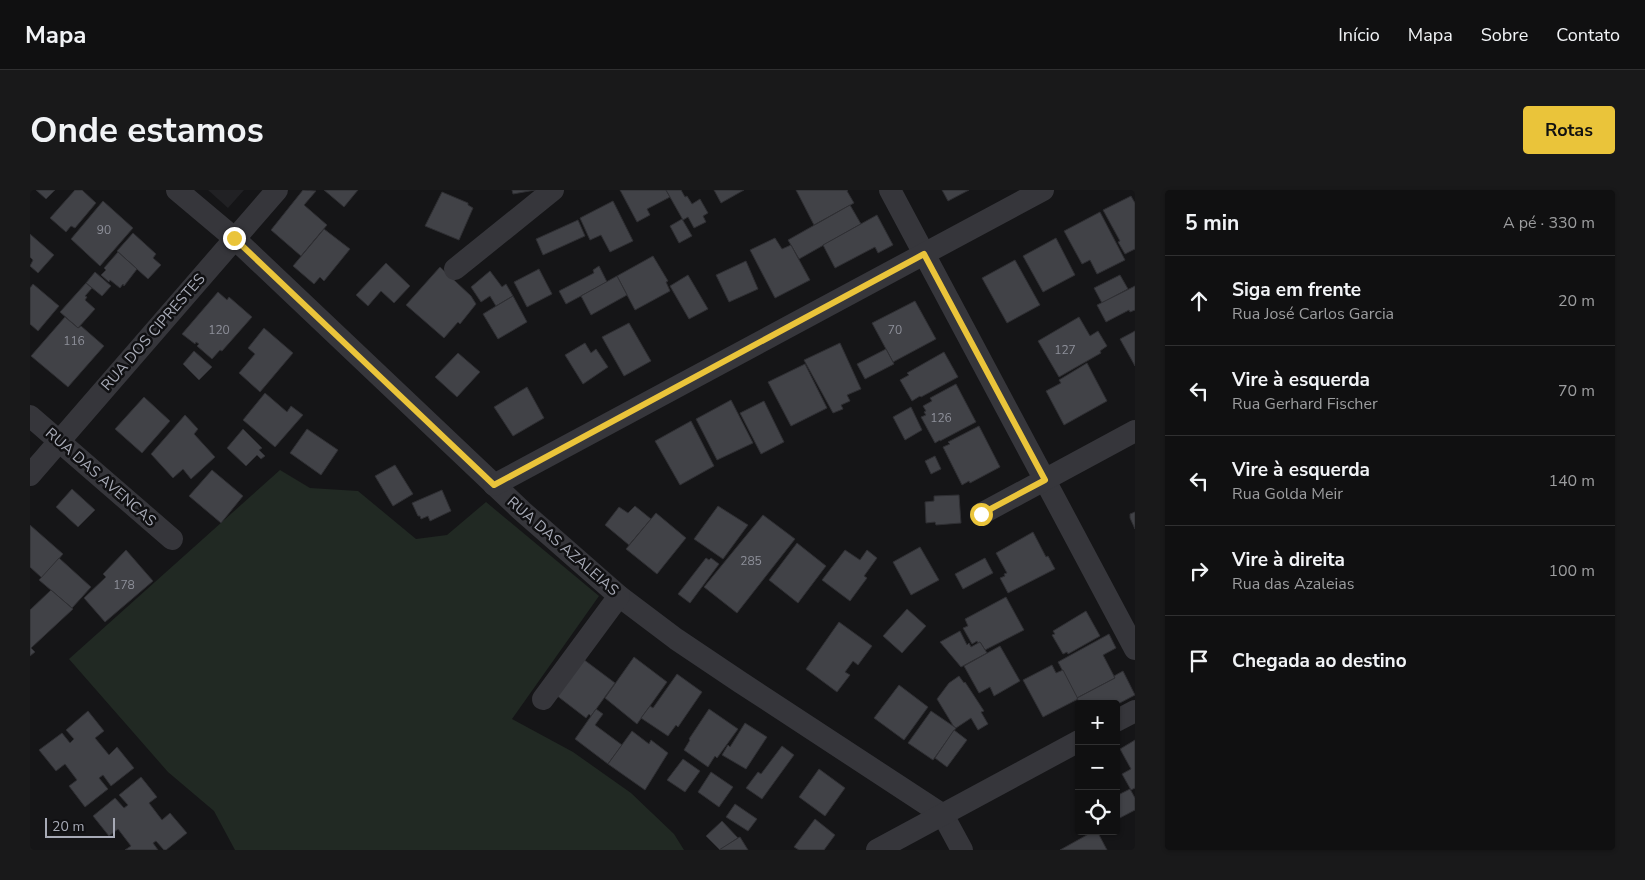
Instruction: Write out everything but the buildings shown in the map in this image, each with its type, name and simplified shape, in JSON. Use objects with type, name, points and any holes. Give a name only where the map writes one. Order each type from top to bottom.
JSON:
[{"type":"street","name":"RUA DAS AZALEIAS","points":[[177,190],[234,238],[494,485],[619,596],[676,639],[732,677],[942,815]]},
{"type":"street","name":"RUA DOS CIPRESTES","points":[[30,475],[277,190]]},
{"type":"street","points":[[455,269],[553,190]]},
{"type":"street","points":[[890,190],[1135,649]]},
{"type":"street","points":[[494,485],[1043,190]]},
{"type":"street","name":"RUA DAS AVENCAS","points":[[30,416],[172,539]]},
{"type":"street","points":[[981,514],[1135,431]]},
{"type":"street","points":[[544,699],[619,596]]},
{"type":"street","points":[[1120,719],[1135,711]]},
{"type":"street","points":[[877,850],[1075,743]]},
{"type":"street","points":[[942,815],[962,850]]},
{"type":"shaded area","points":[[208,190],[244,190],[228,208]]},
{"type":"shaded area","points":[[280,470],[310,488],[358,491],[416,539],[447,535],[486,502],[599,596],[512,719],[573,752],[631,793],[674,834],[684,850],[235,850],[214,811],[168,772],[69,659]]},
{"type":"route","points":[[234,238],[494,485],[924,254],[1045,480],[981,514]]}]
